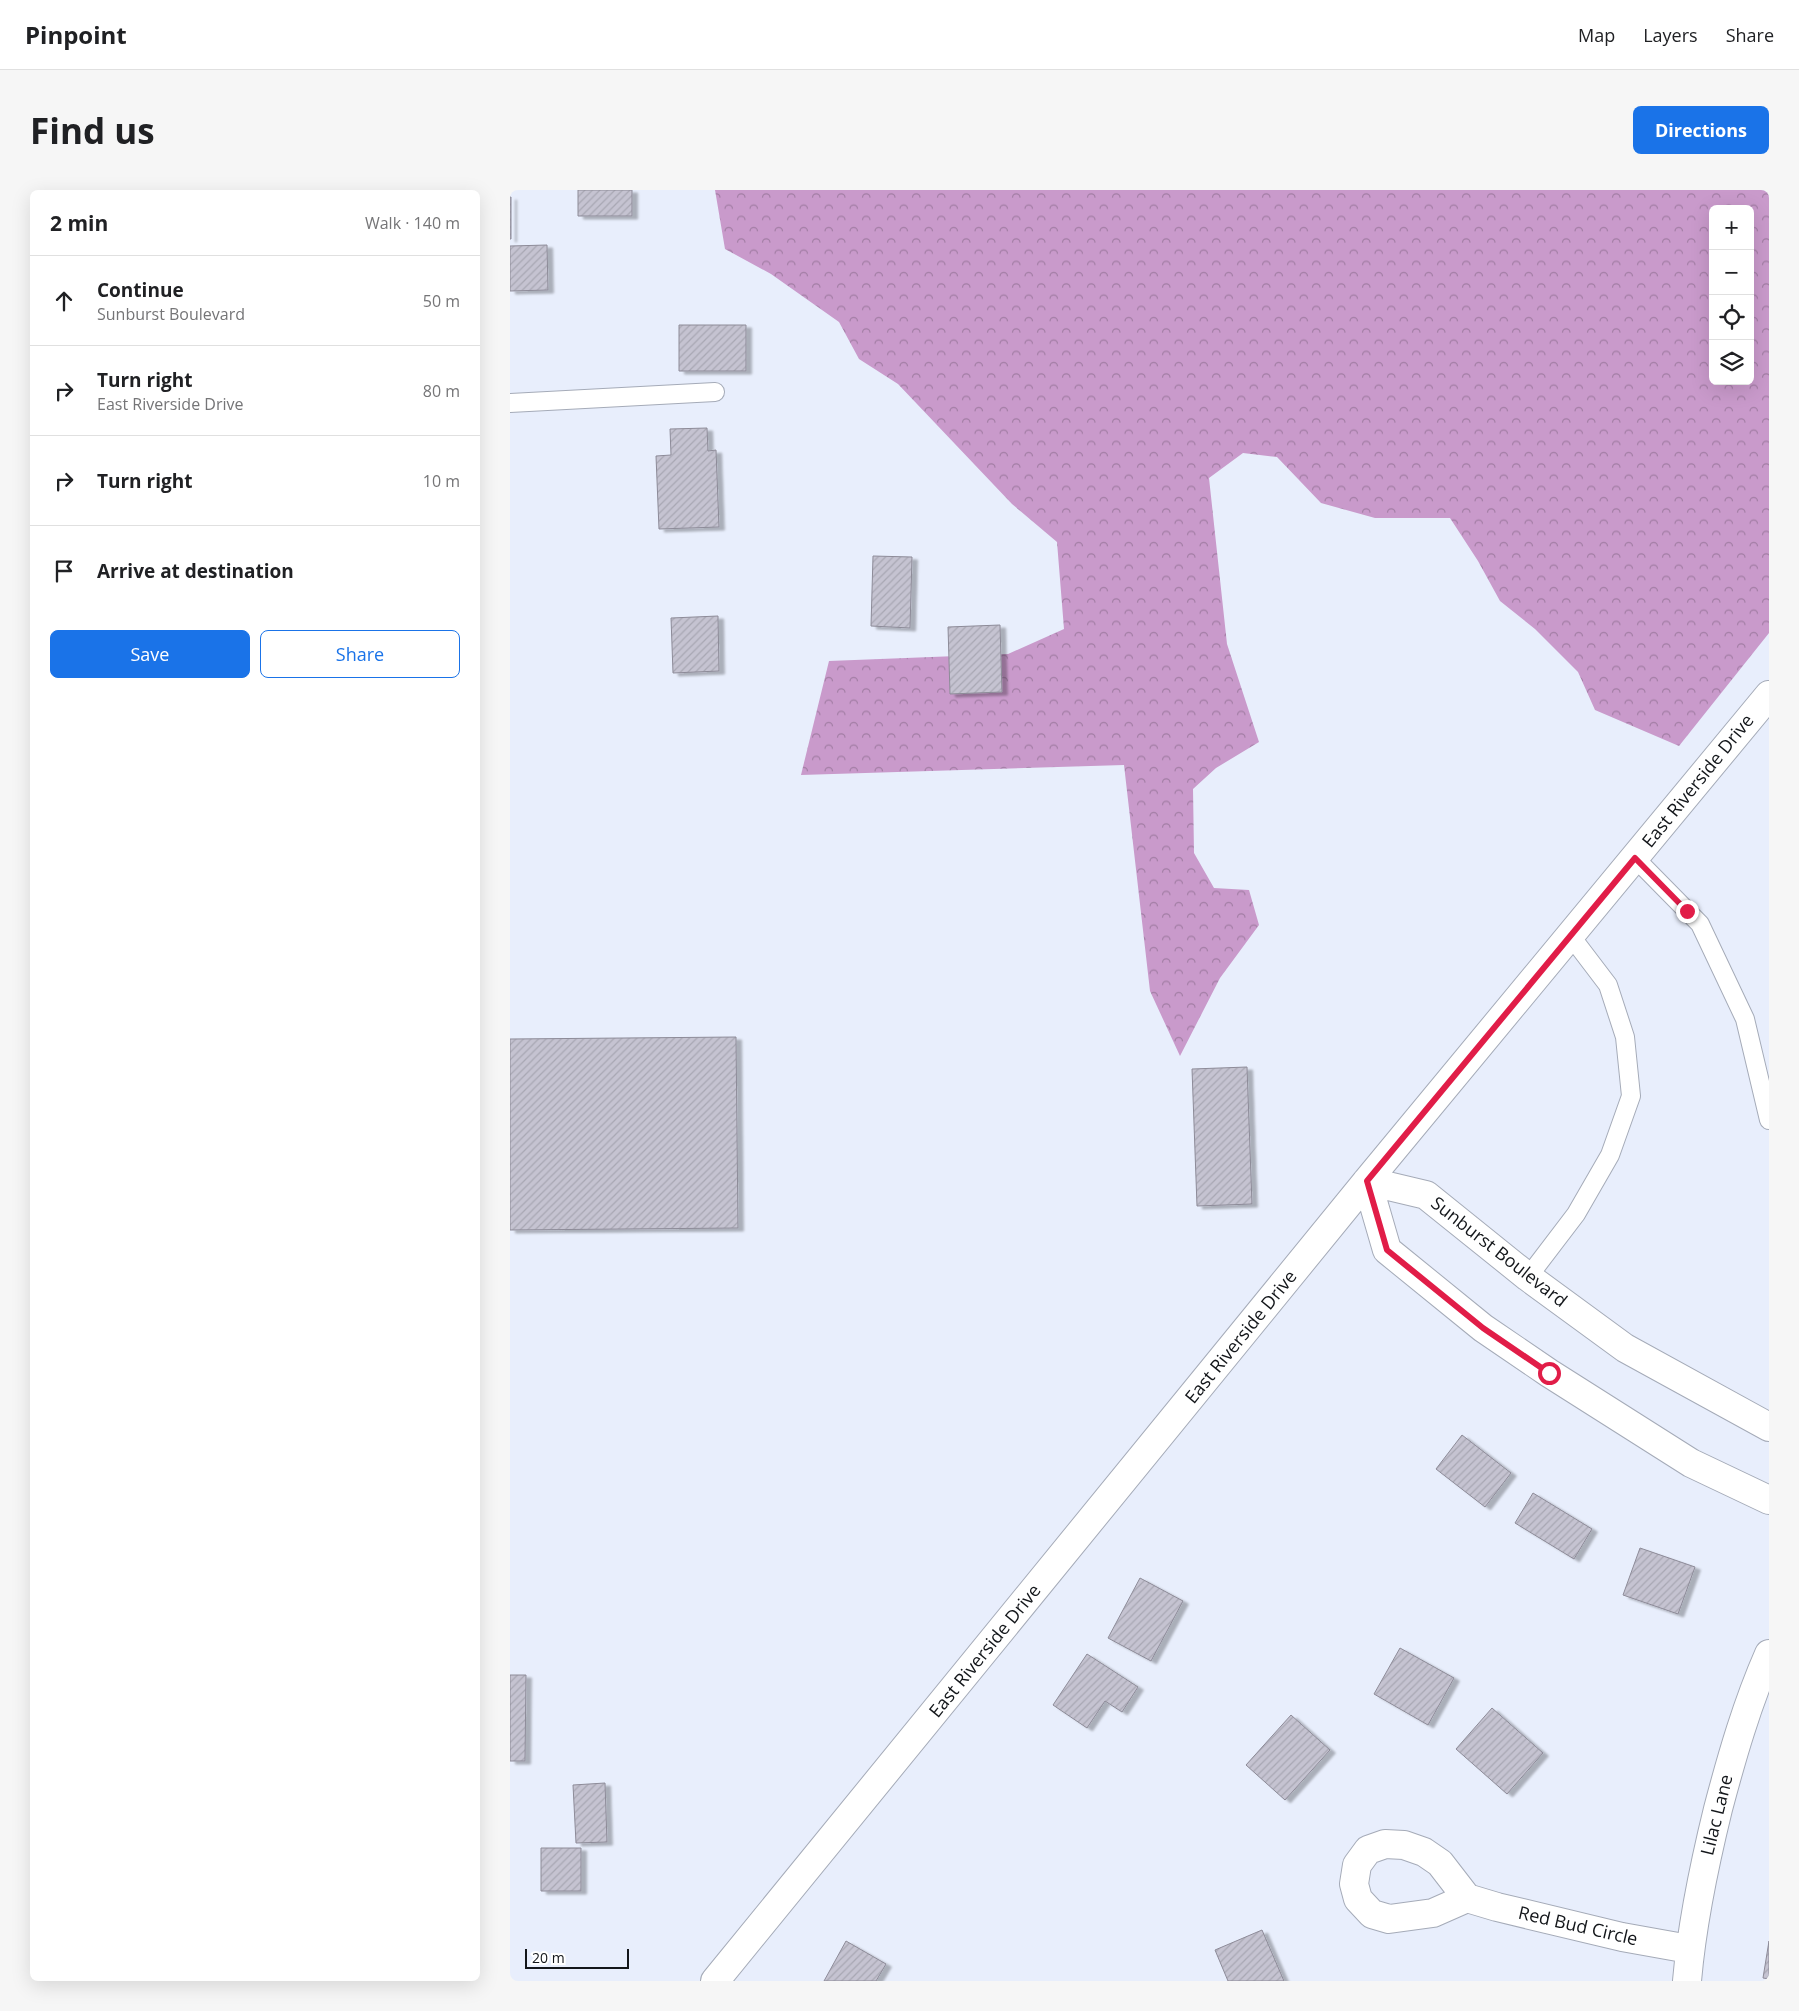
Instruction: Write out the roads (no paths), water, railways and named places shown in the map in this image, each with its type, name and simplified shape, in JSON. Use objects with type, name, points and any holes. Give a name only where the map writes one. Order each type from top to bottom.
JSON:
[{"type":"street","name":"East Riverside Drive","points":[[716,1981],[1367,1181],[1769,695]]},
{"type":"street","name":"Sunburst Boulevard","points":[[1367,1181],[1426,1195],[1528,1276],[1624,1348],[1769,1427]]},
{"type":"street","points":[[1367,1181],[1387,1250],[1483,1328],[1549,1373],[1691,1463],[1769,1500]]},
{"type":"street","name":"Lilac Lane","points":[[1687,1981],[1689,1949],[1706,1859],[1730,1764],[1756,1684],[1769,1654]]},
{"type":"street","name":"Red Bud Circle","points":[[1467,1898],[1622,1937],[1689,1949]]},
{"type":"lane","points":[[510,403],[715,392]]},
{"type":"lane","points":[[1635,858],[1700,924],[1745,1019],[1769,1120]]},
{"type":"lane","points":[[1528,1276],[1576,1214],[1610,1155],[1631,1096],[1625,1037],[1608,984],[1570,935]]}]
